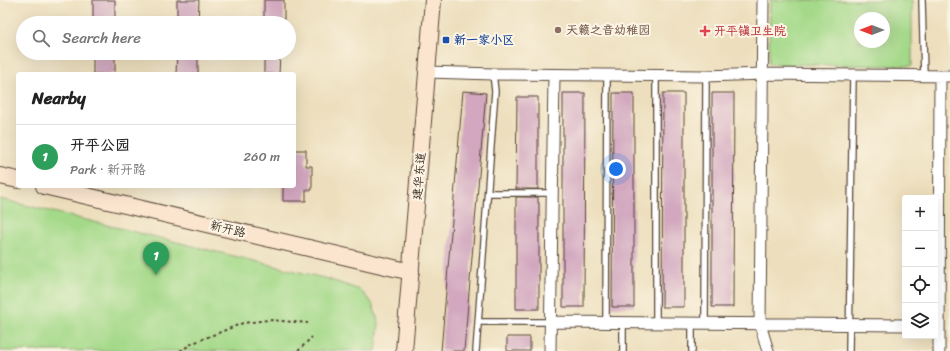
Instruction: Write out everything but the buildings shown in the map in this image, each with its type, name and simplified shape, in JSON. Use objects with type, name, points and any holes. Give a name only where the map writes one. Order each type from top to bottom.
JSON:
[{"type":"main road","name":"建华东道","points":[[404,351],[428,72],[432,0]]},
{"type":"main road","points":[[0,176],[16,180]]},
{"type":"main road","name":"新开路","points":[[53,188],[411,272]]},
{"type":"street","points":[[763,0],[760,324],[768,351]]},
{"type":"street","points":[[428,72],[607,76],[706,76],[763,74],[945,76],[941,326],[939,351]]},
{"type":"street","points":[[550,351],[554,75]]},
{"type":"street","points":[[551,322],[902,325]]},
{"type":"lane","points":[[922,0],[924,76]]},
{"type":"lane","points":[[476,351],[495,91],[493,74]]},
{"type":"lane","points":[[849,351],[853,75]]},
{"type":"lane","points":[[606,322],[607,76]]},
{"type":"lane","points":[[656,76],[656,323]]},
{"type":"lane","points":[[705,323],[706,76]]},
{"type":"lane","points":[[488,193],[553,193]]},
{"type":"lane","points":[[479,322],[551,322]]},
{"type":"lane","points":[[623,322],[623,351]]},
{"type":"lane","points":[[692,323],[692,351]]},
{"type":"path","points":[[180,351],[193,343],[243,323],[269,320],[308,323]]},
{"type":"path","points":[[298,351],[312,337]]},
{"type":"green space","points":[[770,0],[912,0],[912,66],[769,64]]},
{"type":"green space","points":[[0,199],[328,279],[360,290],[372,303],[379,323],[376,351],[0,351]]},
{"type":"place","name":"天籁之音幼稚园","points":[[558,30]]},
{"type":"place","name":"开平镇卫生院","points":[[705,31]]},
{"type":"place","name":"新一家小区","points":[[446,40]]},
{"type":"place","name":"开平公园","points":[[156,275]]}]
